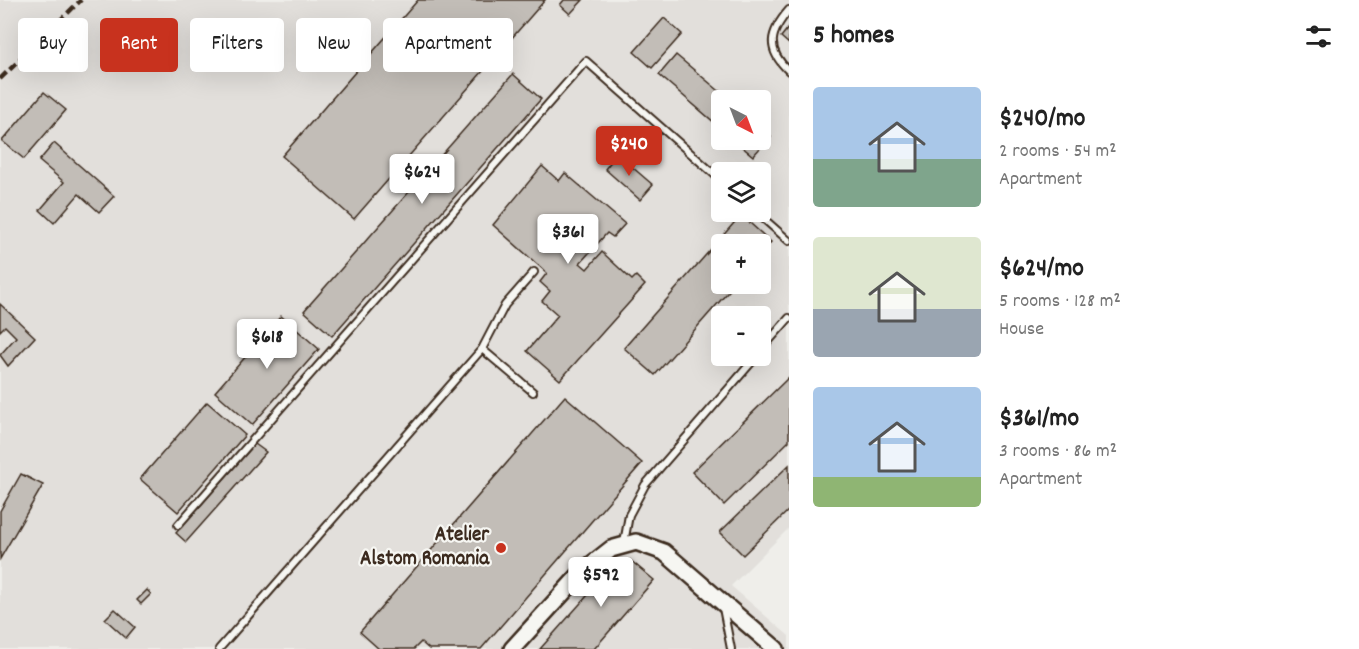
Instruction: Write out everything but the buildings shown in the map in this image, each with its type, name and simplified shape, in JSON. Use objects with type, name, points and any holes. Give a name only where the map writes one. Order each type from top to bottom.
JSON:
[{"type":"street","points":[[512,649],[583,571],[597,558],[624,543],[648,544],[664,552],[776,649]]},
{"type":"lane","points":[[789,10],[775,26],[772,38],[778,61],[789,71]]},
{"type":"lane","points":[[178,525],[586,61],[711,171]]},
{"type":"lane","points":[[767,222],[789,241]]},
{"type":"lane","points":[[219,649],[482,349],[505,305],[534,272]]},
{"type":"lane","points":[[771,338],[789,318]]},
{"type":"lane","points":[[482,349],[533,392]]},
{"type":"lane","points":[[624,543],[629,515],[645,485],[748,366]]},
{"type":"lane","points":[[722,602],[731,649]]},
{"type":"shaded area","points":[[0,0],[789,0],[789,528],[731,586],[789,636],[789,649],[0,649]]},
{"type":"railway","points":[[0,79],[81,0]]},
{"type":"place","name":"Atelier Alstom Romania","points":[[501,548]]}]
